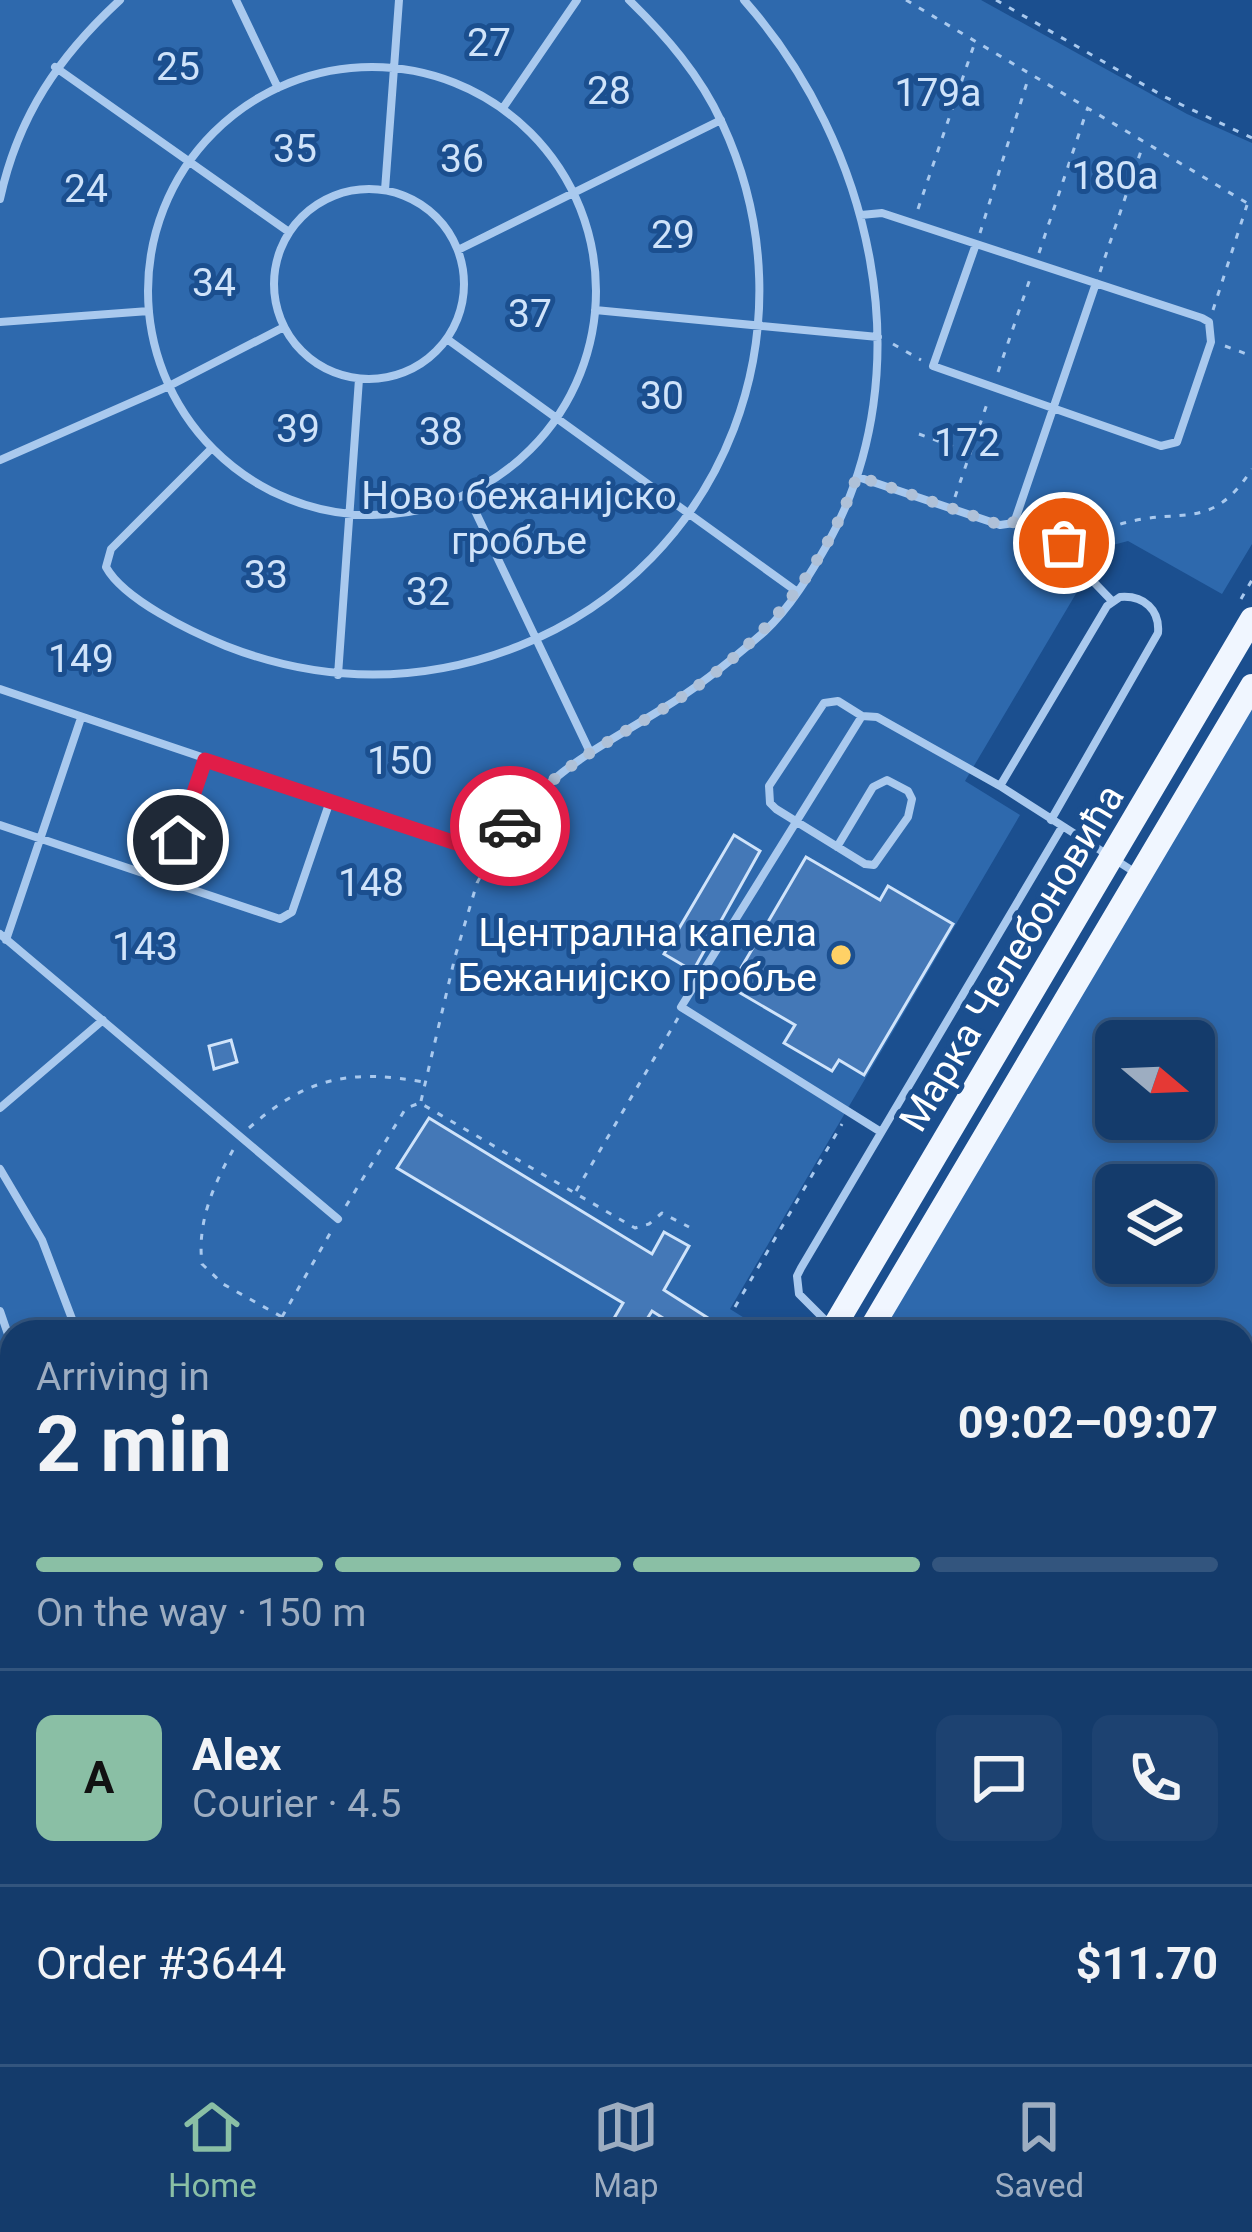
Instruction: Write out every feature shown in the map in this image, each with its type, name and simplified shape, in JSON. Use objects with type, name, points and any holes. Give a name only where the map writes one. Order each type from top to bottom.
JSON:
[{"type":"main road","name":"Марка Челебоновића","points":[[841,1320],[1252,619]]},
{"type":"main road","name":"Марка Челебоновића","points":[[876,1320],[1252,686]]},
{"type":"lane","points":[[0,199],[19,140],[56,67],[120,0]]},
{"type":"lane","points":[[236,0],[278,88]]},
{"type":"lane","points":[[385,190],[399,0]]},
{"type":"lane","points":[[502,108],[577,0]]},
{"type":"lane","points":[[212,448],[111,549],[106,561],[109,574],[150,606],[208,638],[278,664],[375,676],[456,667],[537,639],[578,618],[644,567],[689,514],[734,432],[760,325],[754,226],[721,120],[667,36],[628,0]]},
{"type":"lane","points":[[0,689],[492,855],[542,787],[590,750],[702,682],[770,626],[842,516],[857,476],[876,389],[878,337],[861,215],[820,114],[788,59],[744,0]]},
{"type":"lane","points":[[56,67],[289,232]]},
{"type":"lane","points":[[394,68],[469,88],[502,108],[556,162],[588,231],[596,310],[583,367],[556,419],[516,462],[467,494],[430,508],[390,515],[350,514],[275,494],[212,448],[188,419],[160,362],[149,311],[150,267],[159,223],[188,164],[244,107],[315,74],[394,68]]},
{"type":"lane","points":[[458,250],[721,120]]},
{"type":"lane","points":[[363,189],[385,190],[421,204],[436,217],[458,250],[462,304],[447,338],[418,366],[399,375],[359,380],[340,376],[307,357],[284,327],[274,279],[289,232],[321,202],[363,189]]},
{"type":"lane","points":[[861,215],[874,212],[976,244],[1096,283],[1209,322],[1211,342],[1180,437],[1173,445],[1162,446],[933,367],[976,244]]},
{"type":"lane","points":[[857,476],[1006,526],[1016,519],[1096,283]]},
{"type":"lane","points":[[596,310],[878,337]]},
{"type":"lane","points":[[0,322],[149,311]]},
{"type":"lane","points":[[0,460],[169,386],[284,327]]},
{"type":"lane","points":[[447,338],[796,592]]},
{"type":"lane","points":[[338,675],[359,380]]},
{"type":"lane","points":[[467,494],[590,750]]},
{"type":"lane","points":[[1016,519],[1059,535],[1112,601]]},
{"type":"lane","points":[[1000,786],[1112,601],[1129,596],[1145,602],[1156,615],[1158,633],[1051,820]]},
{"type":"lane","points":[[837,847],[873,787],[887,780],[908,791],[912,808],[880,861],[865,864],[837,847],[794,820],[770,803],[769,786],[815,712],[831,700],[862,716],[877,717],[1000,786],[1141,876]]},
{"type":"lane","points":[[862,716],[689,992],[682,1011],[881,1132]]},
{"type":"lane","points":[[81,718],[3,937],[338,1219]]},
{"type":"lane","points":[[164,880],[205,760]]},
{"type":"lane","points":[[0,825],[280,920],[287,918],[329,801]]},
{"type":"lane","points":[[824,1320],[804,1301],[797,1276],[1062,827]]},
{"type":"lane","points":[[0,1108],[103,1020]]},
{"type":"lane","points":[[0,1169],[42,1240],[72,1320]]},
{"type":"path","points":[[906,0],[1250,205],[1209,322]]},
{"type":"path","points":[[996,0],[1165,97],[1252,138]]},
{"type":"path","points":[[913,224],[976,41]]},
{"type":"path","points":[[976,244],[1030,74]]},
{"type":"path","points":[[952,508],[1088,107]]},
{"type":"path","points":[[1096,283],[1144,143]]},
{"type":"path","points":[[878,337],[933,367]]},
{"type":"path","points":[[1211,342],[1252,356]]},
{"type":"path","points":[[919,434],[971,452]]},
{"type":"path","points":[[1071,552],[1121,524],[1212,511],[1252,470]]},
{"type":"path","points":[[420,1103],[476,883],[492,855]]},
{"type":"path","points":[[575,1193],[682,1011]]},
{"type":"path","points":[[282,1320],[406,1108],[420,1103],[635,1228],[662,1213],[689,1227]]},
{"type":"path","points":[[736,1307],[849,1113]]},
{"type":"green space","name":"Ново бежанијско гробље","points":[[0,0],[981,0],[1187,114],[1252,143],[1252,544],[1222,594],[1128,541],[1109,546],[1087,575],[965,781],[1020,815],[730,1309],[748,1320],[0,1320]]},
{"type":"green space","points":[[1252,694],[1252,1320],[883,1320]]},
{"type":"building","points":[[734,835],[760,851],[693,971],[664,954]]},
{"type":"building","name":"Централна капела Бежанијско гробље","points":[[806,857],[880,900],[888,886],[953,924],[864,1075],[839,1060],[832,1071],[784,1043],[795,1025],[730,987]]},
{"type":"building","points":[[231,1040],[237,1062],[214,1069],[209,1046]]},
{"type":"building","points":[[429,1118],[652,1254],[664,1232],[689,1246],[664,1290],[711,1320],[666,1320],[652,1311],[646,1320],[613,1320],[623,1303],[397,1168]]},
{"type":"way so far","points":[[510,826],[542,787],[590,750],[702,682],[770,626],[814,566],[842,516],[857,476],[1000,525],[1010,526],[1016,519],[1052,531],[1064,543]]},
{"type":"place","name":"Централна капела Бежанијско гробље","points":[[841,955]]},
{"type":"route","points":[[178,840],[205,760],[492,855],[510,826]]},
{"type":"park label","name":"27","points":[[489,43]]},
{"type":"park label","name":"25","points":[[178,67]]},
{"type":"park label","name":"28","points":[[609,91]]},
{"type":"park label","name":"179a","points":[[938,93]]},
{"type":"park label","name":"35","points":[[295,149]]},
{"type":"park label","name":"36","points":[[462,159]]},
{"type":"park label","name":"180a","points":[[1115,176]]},
{"type":"park label","name":"24","points":[[86,189]]},
{"type":"park label","name":"29","points":[[673,235]]},
{"type":"park label","name":"34","points":[[214,283]]},
{"type":"park label","name":"37","points":[[530,314]]},
{"type":"park label","name":"30","points":[[662,396]]},
{"type":"park label","name":"39","points":[[298,429]]},
{"type":"park label","name":"38","points":[[441,432]]},
{"type":"park label","name":"172","points":[[967,443]]},
{"type":"park label","name":"33","points":[[266,575]]},
{"type":"park label","name":"32","points":[[428,592]]},
{"type":"park label","name":"149","points":[[81,659]]},
{"type":"park label","name":"150","points":[[400,761]]},
{"type":"park label","name":"148","points":[[371,883]]},
{"type":"park label","name":"143","points":[[145,947]]}]
